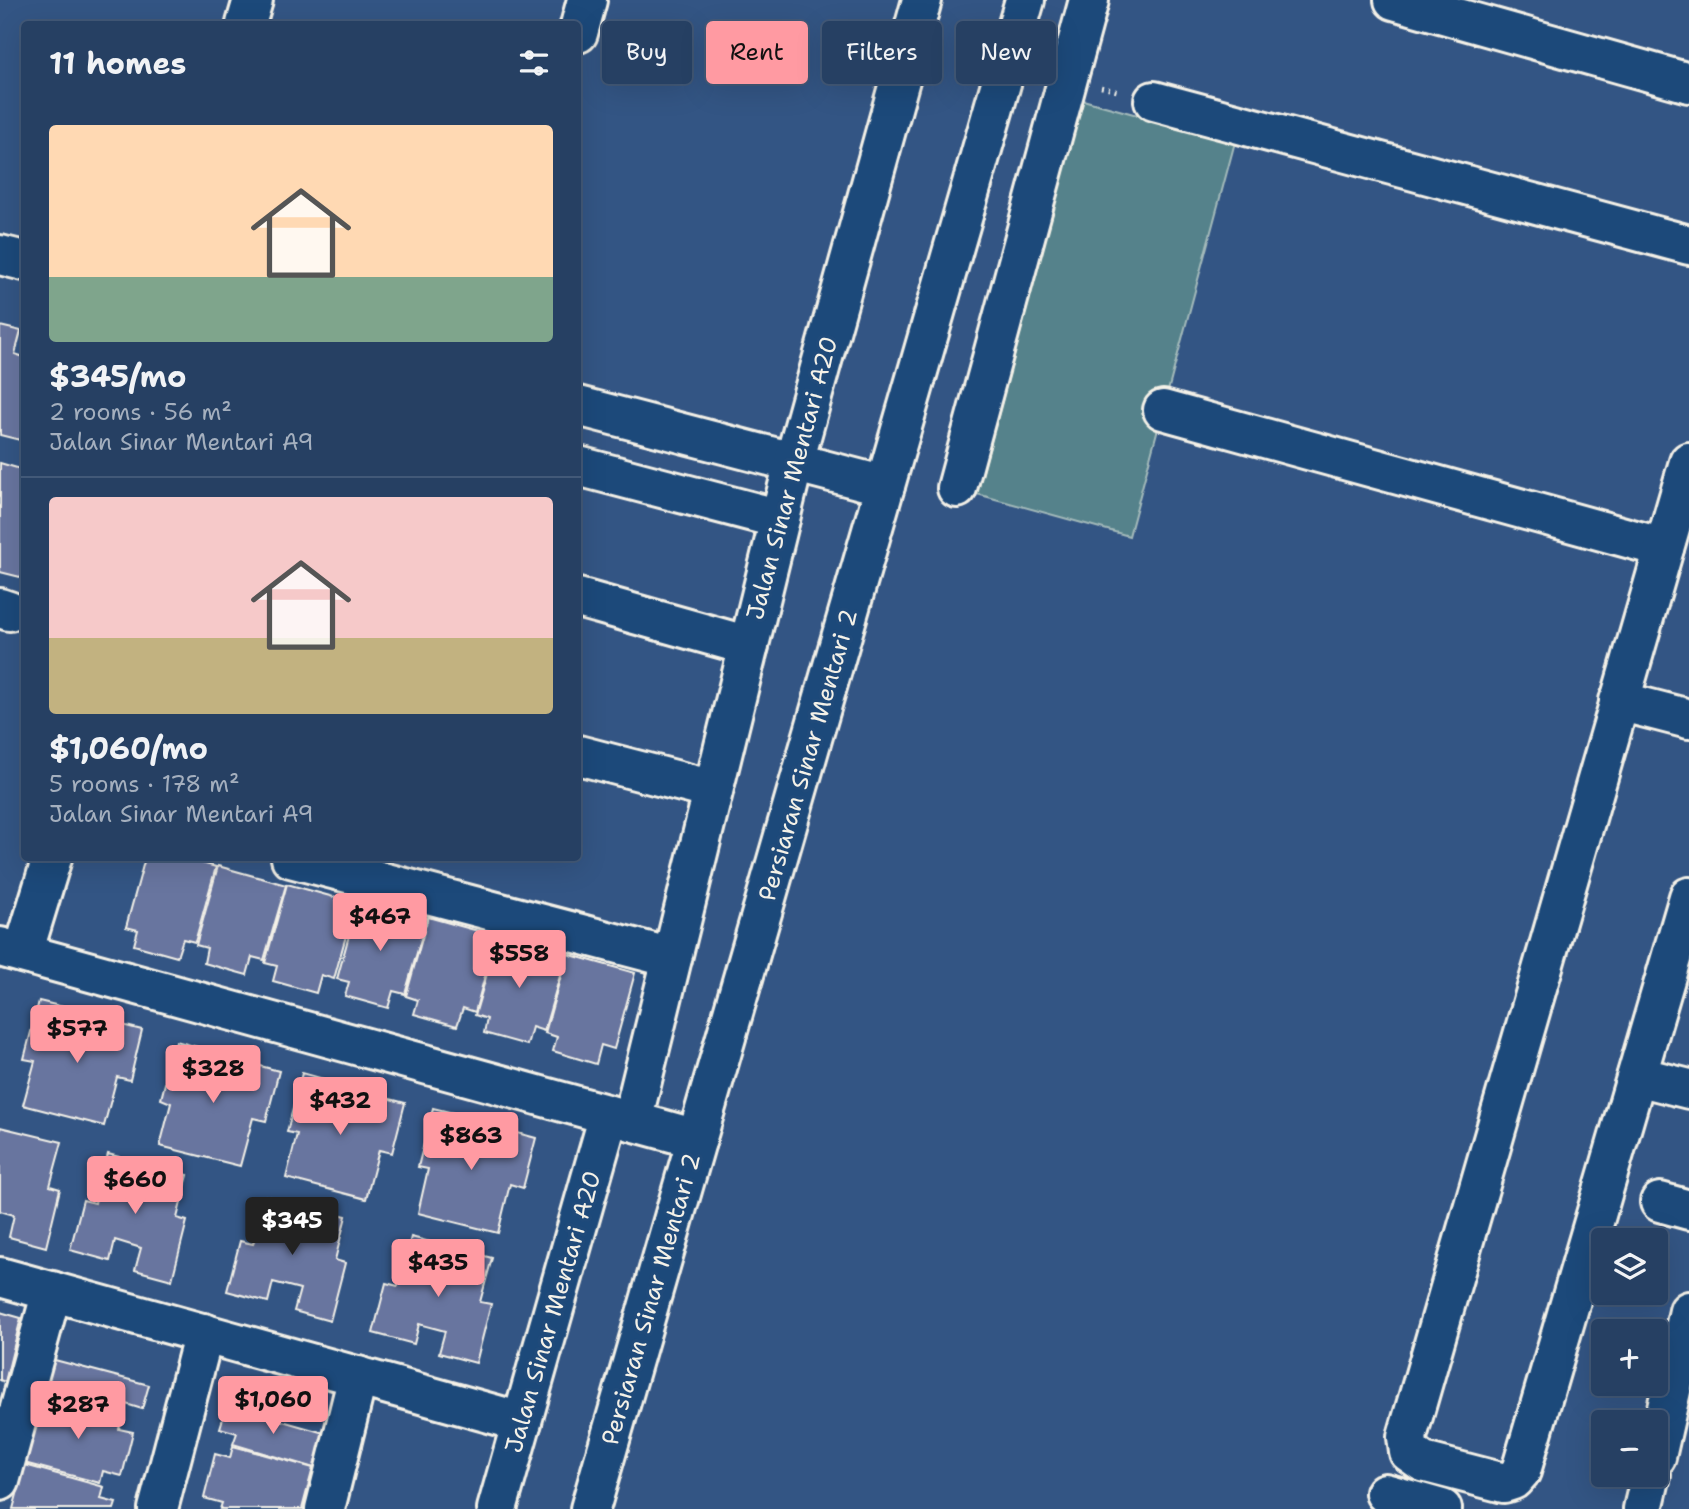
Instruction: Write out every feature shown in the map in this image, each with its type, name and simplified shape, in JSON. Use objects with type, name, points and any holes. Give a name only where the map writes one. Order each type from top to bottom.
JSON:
[{"type":"street","points":[[247,21],[253,0]]},
{"type":"street","points":[[581,22],[587,0]]},
{"type":"street","name":"Jalan Sinar Mentari A20","points":[[497,1509],[522,1422],[671,958],[794,462],[922,0]]},
{"type":"street","name":"Persiaran Sinar Mentari 2","points":[[590,1509],[1026,0]]},
{"type":"street","points":[[957,488],[1089,0]]},
{"type":"street","points":[[1394,0],[1689,83]]},
{"type":"street","points":[[1154,101],[1689,245]]},
{"type":"street","points":[[0,255],[21,260]]},
{"type":"street","points":[[581,407],[885,486]]},
{"type":"street","points":[[1163,410],[1671,561]]},
{"type":"street","points":[[1689,462],[1671,561],[1619,701],[1407,1437],[1409,1452],[1423,1462],[1504,1483],[1513,1480],[1521,1471],[1689,897]]},
{"type":"street","points":[[581,467],[780,519]]},
{"type":"street","points":[[581,599],[749,646]]},
{"type":"street","points":[[1619,701],[1689,719]]},
{"type":"street","points":[[581,756],[713,790]]},
{"type":"street","points":[[51,861],[12,950],[697,1139]]},
{"type":"street","points":[[315,861],[397,871],[671,958]]},
{"type":"street","points":[[1637,1076],[1689,1089]]},
{"type":"street","points":[[0,1277],[522,1422]]},
{"type":"street","points":[[0,1481],[52,1291]]},
{"type":"street","points":[[1667,1410],[1689,1311]]},
{"type":"street","points":[[158,1509],[204,1333]]},
{"type":"street","points":[[325,1509],[358,1376]]},
{"type":"street","points":[[1643,1509],[1648,1487]]},
{"type":"street","points":[[1385,1493],[1442,1509]]},
{"type":"green space","points":[[1083,100],[1235,142],[1129,536],[977,494]]},
{"type":"building","points":[[0,326],[21,331],[15,354],[21,356],[21,440],[0,435]]},
{"type":"building","points":[[0,463],[21,469],[21,577],[0,572]]},
{"type":"building","points":[[144,861],[195,861],[216,867],[195,942],[183,939],[177,957],[134,945],[138,930],[126,927]]},
{"type":"building","points":[[218,866],[286,885],[264,960],[252,957],[247,975],[204,963],[207,948],[196,945]]},
{"type":"building","points":[[287,884],[355,903],[334,979],[321,975],[316,993],[273,981],[277,966],[265,963]]},
{"type":"building","points":[[359,899],[427,918],[405,994],[393,991],[388,1008],[345,996],[349,982],[337,979]]},
{"type":"building","points":[[428,917],[496,936],[475,1012],[463,1008],[457,1026],[414,1014],[418,1000],[406,996]]},
{"type":"building","points":[[498,936],[566,955],[544,1031],[532,1027],[527,1045],[484,1033],[487,1019],[475,1015]]},
{"type":"building","points":[[567,954],[635,973],[614,1049],[601,1045],[596,1064],[553,1051],[557,1037],[545,1033]]},
{"type":"building","points":[[39,1001],[76,1010],[71,1033],[96,1039],[102,1020],[142,1030],[130,1080],[117,1077],[104,1126],[23,1105],[35,1061],[24,1059]]},
{"type":"building","points":[[176,1041],[212,1051],[207,1074],[233,1080],[238,1060],[279,1071],[266,1121],[253,1118],[240,1166],[160,1146],[171,1103],[161,1099]]},
{"type":"building","points":[[302,1073],[338,1083],[333,1105],[359,1112],[364,1092],[405,1103],[392,1153],[379,1150],[366,1199],[286,1178],[297,1134],[287,1132]]},
{"type":"building","points":[[433,1108],[470,1117],[464,1140],[491,1147],[495,1127],[536,1138],[523,1188],[510,1184],[498,1233],[418,1213],[428,1169],[418,1167]]},
{"type":"building","points":[[0,1127],[62,1142],[50,1186],[60,1189],[46,1247],[9,1237],[14,1215],[0,1211]]},
{"type":"building","points":[[108,1154],[188,1175],[177,1218],[187,1221],[172,1280],[135,1270],[141,1248],[115,1240],[110,1261],[70,1250],[83,1200],[95,1203]]},
{"type":"building","points":[[266,1196],[346,1216],[335,1260],[345,1263],[330,1321],[294,1311],[300,1289],[273,1282],[268,1302],[227,1291],[240,1241],[253,1244]]},
{"type":"building","points":[[411,1237],[492,1258],[480,1302],[491,1304],[476,1363],[439,1353],[445,1331],[419,1324],[414,1344],[373,1333],[386,1283],[398,1286]]},
{"type":"building","points":[[0,1312],[21,1318],[5,1382],[0,1380]]},
{"type":"building","points":[[51,1359],[149,1385],[142,1409],[126,1404],[122,1415],[42,1394]]},
{"type":"building","points":[[42,1395],[122,1416],[119,1429],[133,1432],[122,1476],[103,1471],[100,1483],[24,1463]]},
{"type":"building","points":[[227,1405],[324,1433],[314,1468],[233,1444],[237,1433],[220,1428]]},
{"type":"building","points":[[233,1446],[313,1468],[302,1509],[220,1509],[222,1503],[204,1498],[215,1454],[230,1458]]},
{"type":"building","points":[[25,1465],[104,1487],[101,1499],[116,1503],[114,1509],[13,1509]]}]
